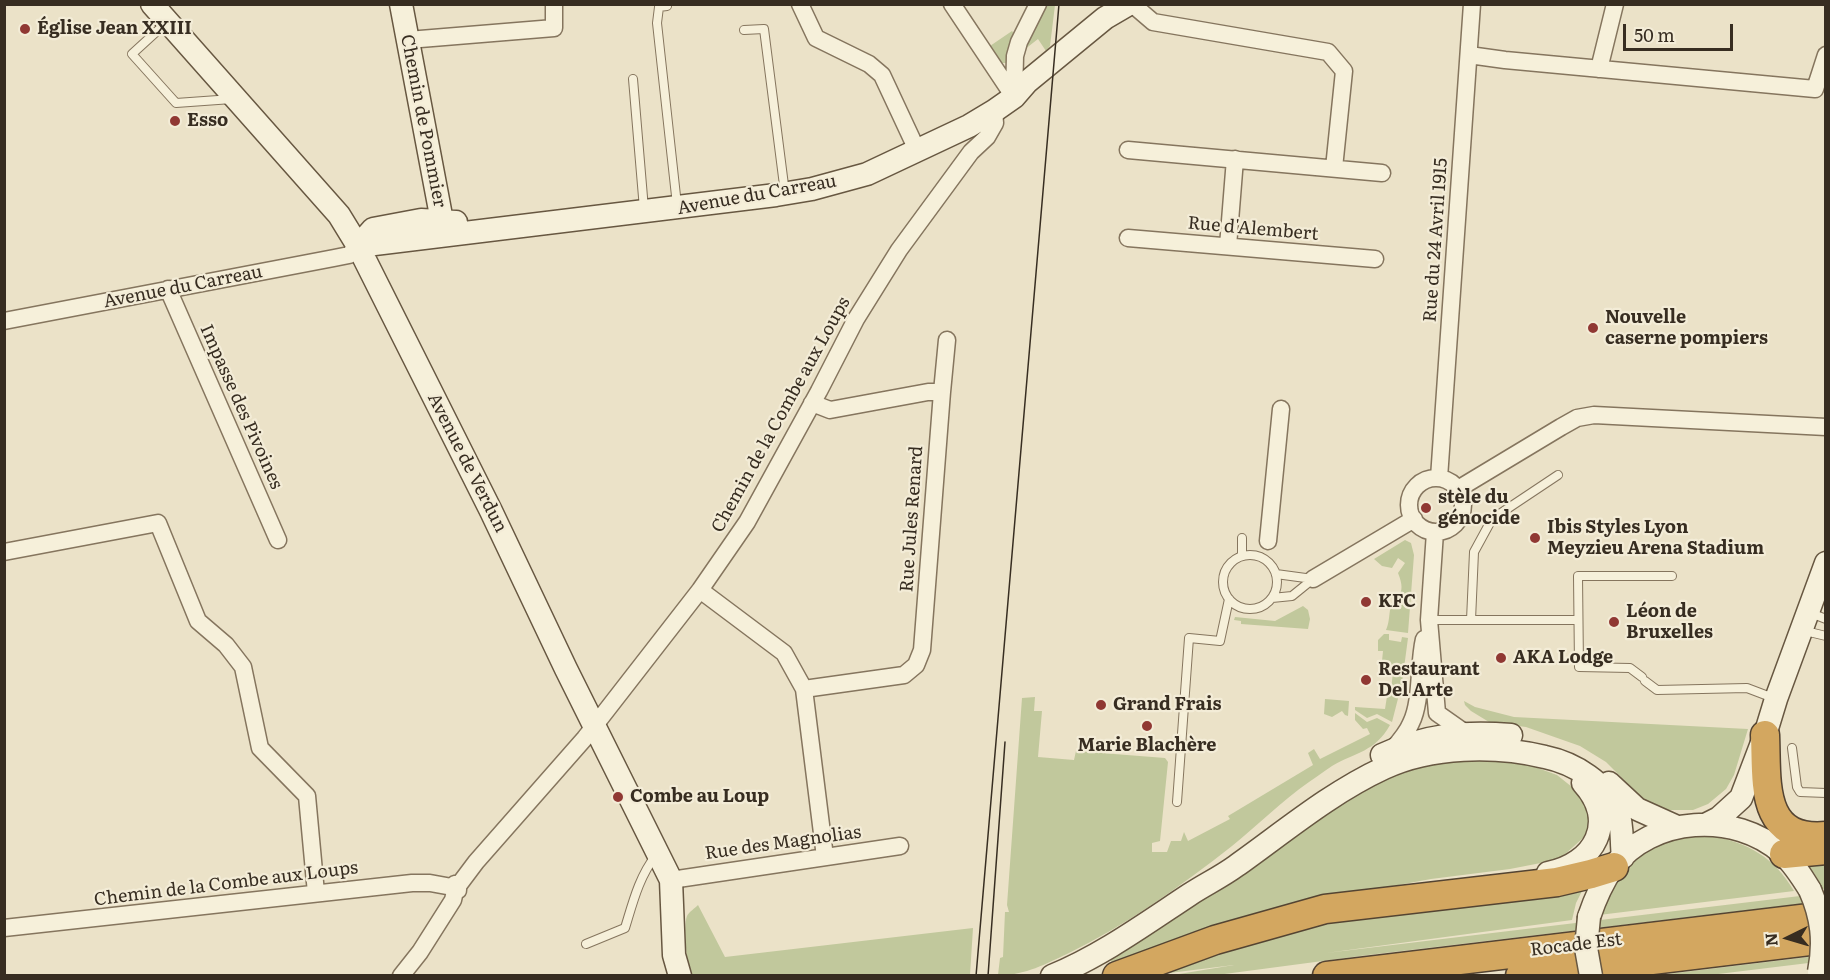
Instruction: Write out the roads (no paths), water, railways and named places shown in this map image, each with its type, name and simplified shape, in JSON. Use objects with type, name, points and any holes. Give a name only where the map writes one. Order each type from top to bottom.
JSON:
[{"type":"highway","points":[[1765,735],[1768,799],[1774,814],[1784,826],[1804,837],[1826,836]]},
{"type":"highway","points":[[1780,852],[1826,850]]},
{"type":"highway","points":[[1117,975],[1215,940],[1325,909],[1557,882],[1592,874],[1618,862]]},
{"type":"highway","name":"Rocade Est","points":[[1327,975],[1826,916]]},
{"type":"highway","name":"Rocade Est","points":[[1520,975],[1826,939]]},
{"type":"main road","name":"Avenue de Verdun","points":[[152,4],[339,215],[358,246],[658,852],[672,888],[674,955],[680,975]]},
{"type":"main road","name":"Chemin de Pommier","points":[[401,4],[447,228]]},
{"type":"main road","name":"Avenue du Carreau","points":[[358,246],[373,229],[421,220],[447,228],[451,221],[481,230],[785,194],[867,174],[969,126],[994,111],[1014,97],[1027,82],[1105,18],[1130,4]]},
{"type":"main road","points":[[1707,824],[1719,818],[1741,798],[1776,699],[1811,620],[1826,563]]},
{"type":"main road","points":[[1192,893],[1233,857],[1333,778],[1392,750],[1424,744],[1464,732],[1526,737],[1561,749],[1592,767],[1637,809],[1677,827]]},
{"type":"main road","points":[[1765,735],[1761,776],[1761,811],[1768,833],[1780,852]]},
{"type":"main road","points":[[1052,975],[1121,940],[1234,868],[1320,805],[1424,744],[1519,751],[1551,758],[1583,771],[1611,798],[1618,813],[1618,862]]},
{"type":"main road","points":[[1502,888],[1533,876],[1568,867],[1580,860],[1592,847],[1600,831],[1601,816],[1597,802],[1574,774],[1551,758]]},
{"type":"main road","points":[[1591,975],[1586,948],[1589,917],[1598,890],[1618,862],[1648,839],[1677,827],[1707,824],[1739,830],[1755,836],[1780,852],[1799,871],[1817,905],[1822,930],[1819,974]]},
{"type":"main road","points":[[671,975],[666,953],[672,888]]},
{"type":"street","points":[[408,40],[554,28],[554,4]]},
{"type":"street","points":[[801,4],[816,38],[869,64],[882,75],[917,150]]},
{"type":"street","points":[[952,4],[1014,97]]},
{"type":"street","points":[[1014,97],[1015,56],[1019,42],[1038,4]]},
{"type":"street","points":[[1130,4],[1153,22],[1328,52],[1344,71],[1334,168]]},
{"type":"street","name":"Rue du 24 Avril 1915","points":[[1439,478],[1472,4]]},
{"type":"street","points":[[1599,69],[1615,4]]},
{"type":"street","points":[[1468,55],[1820,90],[1826,55]]},
{"type":"street","name":"Chemin de la Combe aux Loups","points":[[4,928],[411,883],[430,883],[455,888],[595,726],[700,590],[747,522],[856,320],[899,250],[971,152],[987,137],[995,123],[994,111]]},
{"type":"street","points":[[969,126],[974,141],[971,152]]},
{"type":"street","points":[[1128,150],[1382,173]]},
{"type":"street","points":[[1228,246],[1235,159]]},
{"type":"street","name":"Rue d'Alembert","points":[[1128,238],[1375,259]]},
{"type":"street","name":"Avenue du Carreau","points":[[4,321],[349,255],[358,246]]},
{"type":"street","name":"Impasse des Pivoines","points":[[168,290],[278,540]]},
{"type":"street","name":"Rue Jules Renard","points":[[804,689],[904,675],[916,664],[922,650],[947,340]]},
{"type":"street","points":[[812,403],[830,410],[928,392],[942,392]]},
{"type":"street","points":[[1268,541],[1281,409]]},
{"type":"street","points":[[1458,489],[1577,418],[1594,415],[1826,427]]},
{"type":"street","points":[[1439,478],[1453,484],[1458,489],[1464,506],[1462,514],[1451,528],[1435,532],[1427,530],[1414,519],[1410,512],[1411,495],[1422,482],[1439,478]]},
{"type":"street","points":[[1313,579],[1414,519]]},
{"type":"street","points":[[4,552],[158,523],[198,621],[226,645],[243,667],[260,748],[307,795],[316,893]]},
{"type":"street","points":[[1424,744],[1437,713],[1429,620],[1435,532]]},
{"type":"street","points":[[700,590],[784,653],[804,689],[825,857]]},
{"type":"street","points":[[1424,744],[1416,707],[1420,657],[1429,620]]},
{"type":"street","points":[[1437,713],[1464,732]]},
{"type":"street","name":"Rue des Magnolias","points":[[672,888],[825,857],[900,846]]},
{"type":"street","points":[[401,975],[426,943],[453,900],[455,888]]},
{"type":"lane","points":[[667,6],[659,7],[657,23],[677,208]]},
{"type":"lane","points":[[167,22],[132,54],[168,95],[176,103],[236,99]]},
{"type":"lane","points":[[744,30],[764,29],[785,194]]},
{"type":"lane","points":[[633,79],[645,212]]},
{"type":"lane","points":[[1471,620],[1474,552],[1492,519],[1558,475]]},
{"type":"lane","points":[[1242,538],[1242,556]]},
{"type":"lane","points":[[1242,556],[1259,556],[1266,560],[1276,574],[1277,582],[1272,598],[1264,606],[1248,609],[1237,606],[1224,591],[1224,574],[1228,566],[1242,556]]},
{"type":"lane","points":[[1276,574],[1313,579]]},
{"type":"lane","points":[[1672,576],[1578,576],[1579,667],[1630,668],[1657,690],[1747,688],[1776,699]]},
{"type":"lane","points":[[1272,598],[1292,596],[1313,579]]},
{"type":"lane","points":[[1177,802],[1189,638],[1220,641],[1229,599]]},
{"type":"lane","points":[[1429,620],[1578,620]]},
{"type":"lane","points":[[1811,620],[1826,636]]},
{"type":"lane","points":[[1792,748],[1797,786],[1800,792],[1826,793]]},
{"type":"lane","points":[[586,944],[626,928],[645,869],[658,852]]},
{"type":"tram line","points":[[976,976],[1059,4]]},
{"type":"tram line","points":[[988,976],[1005,742]]},
{"type":"place","name":"Église Jean XXIII","points":[[25,29]]},
{"type":"place","name":"Esso","points":[[175,121]]},
{"type":"place","name":"Nouvelle caserne pompiers","points":[[1593,328]]},
{"type":"place","name":"stèle du génocide","points":[[1426,508]]},
{"type":"place","name":"Ibis Styles Lyon Meyzieu Arena Stadium","points":[[1535,538]]},
{"type":"place","name":"KFC","points":[[1366,602]]},
{"type":"place","name":"Léon de Bruxelles","points":[[1614,622]]},
{"type":"place","name":"AKA Lodge","points":[[1501,658]]},
{"type":"place","name":"Restaurant Del Arte","points":[[1366,680]]},
{"type":"place","name":"Grand Frais","points":[[1101,705]]},
{"type":"place","name":"Marie Blachère","points":[[1147,726]]},
{"type":"place","name":"Combe au Loup","points":[[618,797]]}]
